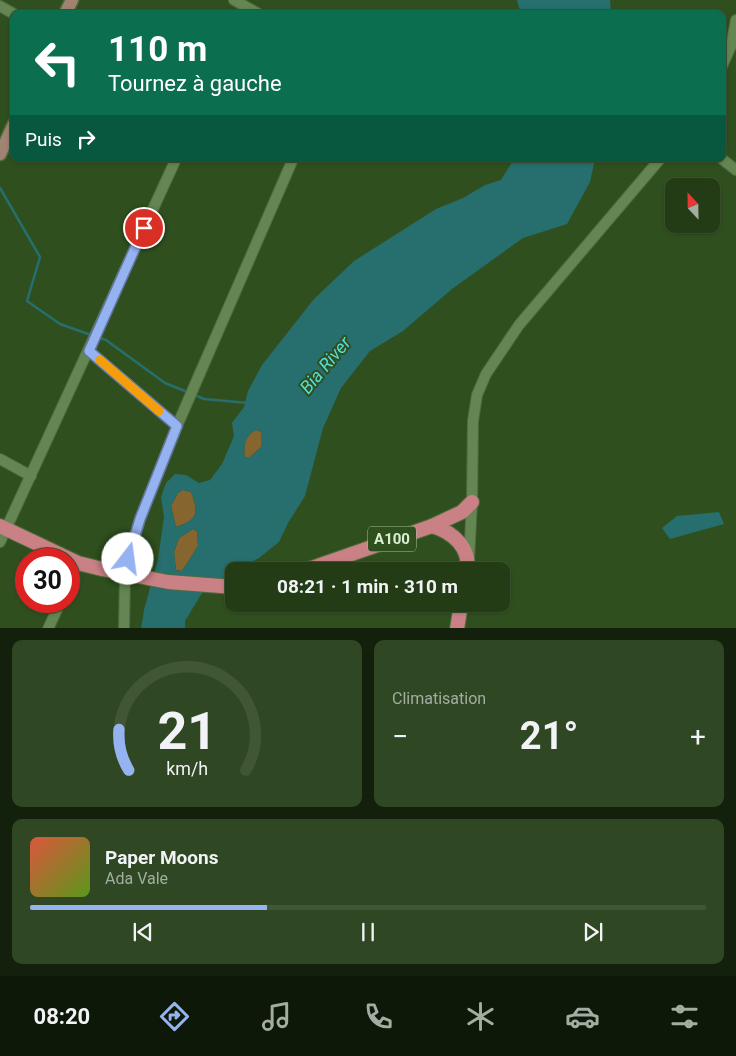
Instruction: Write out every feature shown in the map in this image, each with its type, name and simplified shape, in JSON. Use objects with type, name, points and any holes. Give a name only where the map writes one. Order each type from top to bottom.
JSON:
[{"type":"highway","points":[[432,526],[455,516],[472,502]]},
{"type":"highway","name":"A100","points":[[329,562],[432,526],[444,530],[453,536],[466,562]]},
{"type":"highway","points":[[3,527],[47,548]]},
{"type":"highway","points":[[80,563],[139,576],[192,584],[225,586]]},
{"type":"highway","points":[[458,628],[461,612]]},
{"type":"main road","points":[[0,154],[10,133]]},
{"type":"street","points":[[726,56],[736,20]]},
{"type":"street","points":[[0,542],[3,527],[31,476],[175,162]]},
{"type":"street","points":[[124,628],[125,573],[140,519],[177,426],[292,162]]},
{"type":"street","points":[[468,562],[472,502],[473,422],[477,395],[486,374],[519,325],[657,162]]},
{"type":"street","points":[[726,162],[736,170]]},
{"type":"street","points":[[89,351],[177,426]]},
{"type":"street","points":[[0,458],[31,476]]},
{"type":"street","points":[[48,628],[55,613]]},
{"type":"shaded area","points":[[256,430],[262,432],[261,447],[249,458],[245,457],[246,441],[249,435]]},
{"type":"shaded area","points":[[183,490],[191,492],[196,510],[195,515],[189,522],[176,527],[171,506],[178,493]]},
{"type":"shaded area","points":[[193,529],[197,532],[198,546],[182,571],[176,570],[174,552],[179,538]]},
{"type":"water","points":[[517,0],[610,0],[611,10],[520,10]]},
{"type":"water","name":"Bia River","points":[[511,162],[594,162],[590,182],[567,224],[523,238],[452,289],[403,331],[370,351],[341,388],[323,428],[305,496],[288,523],[279,542],[251,562],[225,562],[225,577],[202,593],[185,621],[185,628],[141,628],[144,610],[158,559],[164,517],[161,497],[166,483],[175,474],[186,475],[199,483],[210,480],[222,464],[234,436],[232,423],[244,407],[248,391],[262,365],[314,299],[354,261],[436,209],[463,198],[485,185],[501,180]],"holes":[[[256,430],[261,432],[261,447],[249,458],[245,457],[246,441],[249,435]],[[183,490],[191,492],[196,510],[195,514],[189,521],[176,527],[171,506],[178,493]],[[193,529],[197,532],[198,546],[182,571],[176,570],[174,552],[179,538]]]},
{"type":"water","points":[[719,512],[724,524],[670,539],[662,528],[677,516]]},
{"type":"waterway","points":[[0,188],[40,257],[27,301],[60,324],[91,335]]},
{"type":"waterway","points":[[97,337],[106,340],[165,383],[190,393]]},
{"type":"waterway","points":[[195,395],[204,399],[248,403]]},
{"type":"slow traffic","points":[[100,360],[159,411]]},
{"type":"route","points":[[128,559],[140,519],[177,426],[89,351],[144,228]]}]
